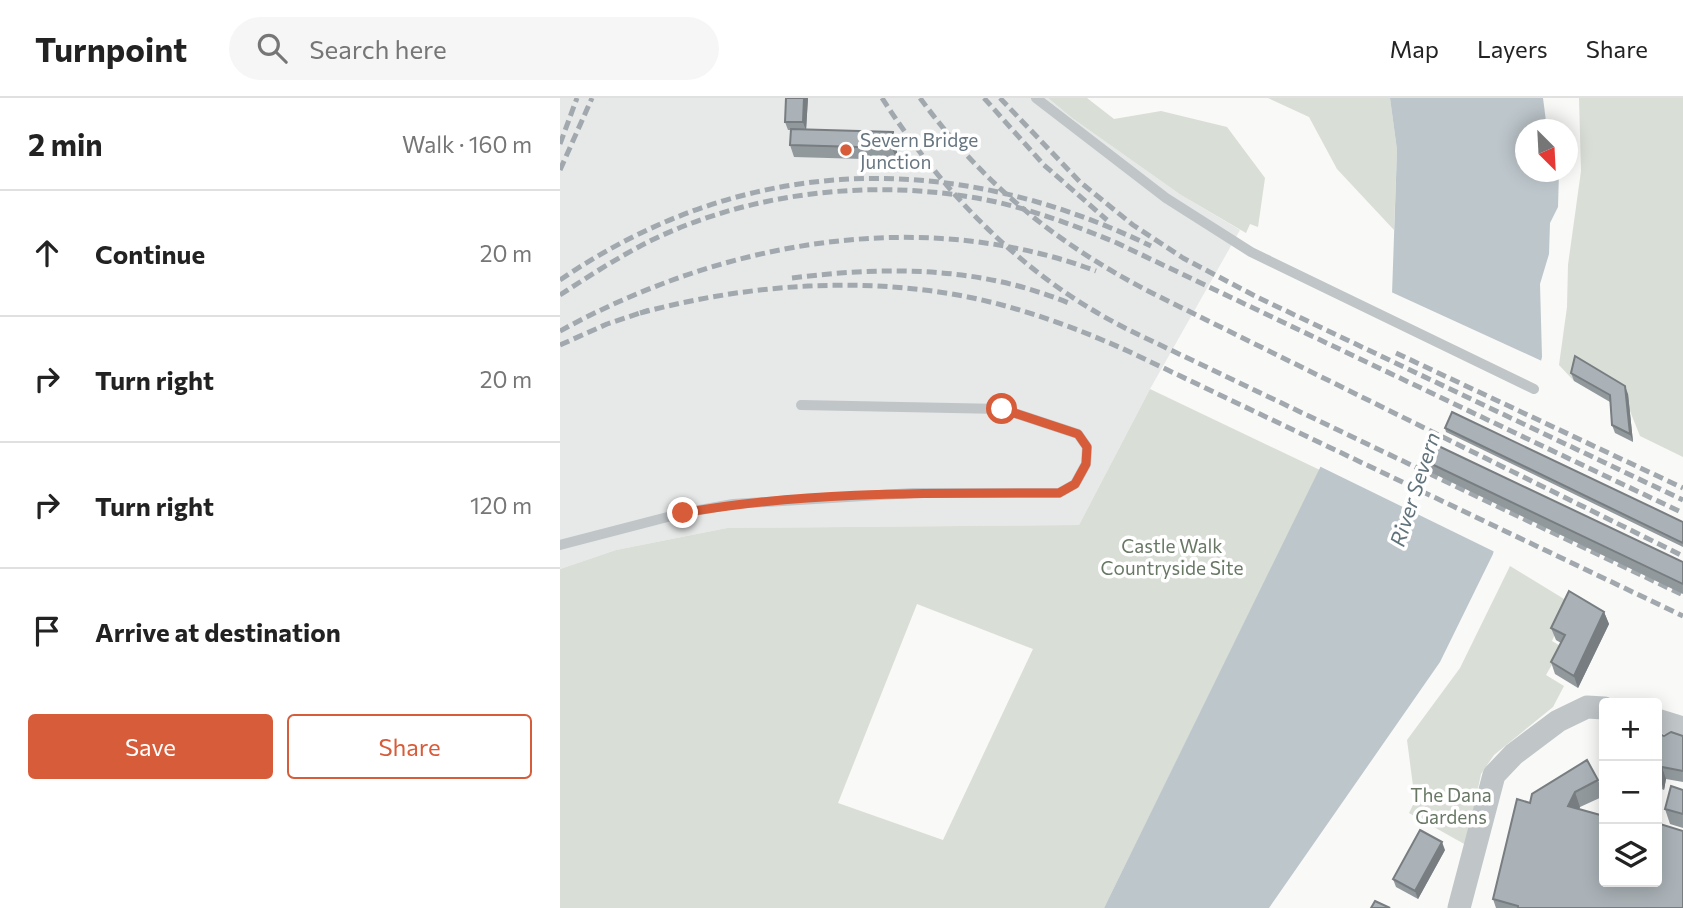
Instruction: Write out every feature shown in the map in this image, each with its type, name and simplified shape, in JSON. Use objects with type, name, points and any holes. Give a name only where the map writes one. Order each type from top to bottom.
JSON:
[{"type":"street","points":[[1459,908],[1494,775],[1514,754],[1558,721],[1587,707],[1599,708]]},
{"type":"street","points":[[1662,722],[1683,728]]},
{"type":"lane","points":[[1036,98],[1121,165],[1251,252],[1534,389]]},
{"type":"lane","points":[[560,545],[683,513],[733,504],[912,493],[1059,493],[1075,484],[1086,464],[1087,447],[1078,434],[1002,409],[801,405]]},
{"type":"shaded area","points":[[560,98],[1048,98],[1181,195],[1240,230],[1150,389],[1079,525],[727,528],[616,550],[560,569]]},
{"type":"green space","points":[[1048,98],[1087,98],[1114,119],[1161,111],[1227,127],[1265,178],[1258,227],[1250,224],[1246,233],[1181,195]]},
{"type":"green space","points":[[1268,98],[1390,98],[1397,150],[1394,230],[1337,169],[1309,117]]},
{"type":"green space","points":[[1579,98],[1683,98],[1683,457],[1640,436],[1630,411],[1578,365],[1574,381],[1559,365],[1567,307],[1568,265],[1581,171]]},
{"type":"green space","name":"Castle Walk Countryside Site","points":[[1150,389],[1320,470],[1104,908],[560,908],[560,569],[616,550],[727,528],[1079,525]],"holes":[[[917,604],[1033,649],[943,840],[838,803]]]},
{"type":"green space","name":"The Dana Gardens","points":[[1510,566],[1569,602],[1552,641],[1562,647],[1546,675],[1564,686],[1553,707],[1494,755],[1481,774],[1466,845],[1409,813],[1415,801],[1407,740],[1460,668]]},
{"type":"water","name":"River Severn","points":[[1390,98],[1543,98],[1546,119],[1515,119],[1515,182],[1559,182],[1558,207],[1550,223],[1549,254],[1540,284],[1542,357],[1493,554],[1440,662],[1269,908],[1104,908],[1391,323],[1397,150]]},
{"type":"pier","points":[[1389,291],[1544,362],[1497,553],[1319,466],[1388,322]]},
{"type":"building","points":[[786,98],[804,98],[803,122],[785,122]]},
{"type":"building","points":[[791,129],[893,132],[892,148],[790,145]]},
{"type":"building","points":[[1575,356],[1625,386],[1630,434],[1612,425],[1610,395],[1571,373]]},
{"type":"building","points":[[1452,412],[1683,522],[1683,543],[1445,428]]},
{"type":"building","points":[[1430,442],[1683,562],[1683,584],[1421,459]]},
{"type":"building","points":[[1569,591],[1604,612],[1574,676],[1551,662],[1565,635],[1551,628]]},
{"type":"building","points":[[1671,732],[1683,736],[1683,771],[1662,767],[1662,735]]},
{"type":"building","points":[[1587,760],[1598,780],[1575,792],[1568,806],[1599,815],[1599,887],[1662,887],[1662,825],[1683,831],[1683,908],[1518,908],[1493,899],[1517,799],[1530,803],[1532,794]]},
{"type":"building","points":[[1671,786],[1683,790],[1683,814],[1665,809]]},
{"type":"building","points":[[1420,830],[1442,842],[1415,891],[1393,879]]},
{"type":"building","points":[[1375,901],[1390,908],[1371,908]]},
{"type":"railway","points":[[560,144],[577,98]]},
{"type":"railway","points":[[560,170],[592,98]]},
{"type":"railway","points":[[882,98],[933,168],[991,232],[1023,260],[1093,310],[1131,331],[1683,595]]},
{"type":"railway","points":[[920,98],[971,160],[999,187],[1058,236],[1090,258],[1160,297],[1683,556]]},
{"type":"railway","points":[[984,98],[1044,165],[1107,220]]},
{"type":"railway","points":[[1000,98],[1080,182],[1133,225],[1183,258],[1257,297],[1683,500]]},
{"type":"railway","points":[[560,280],[631,238],[703,207],[776,188],[850,179],[925,181],[1000,193],[1076,214],[1151,246]]},
{"type":"railway","points":[[560,295],[616,259],[652,240],[735,209],[779,199],[868,190],[958,195],[1001,203],[1031,211],[1117,243],[1683,513]]},
{"type":"railway","points":[[560,331],[622,300],[687,275],[754,256],[823,243],[892,238],[961,240],[1029,251],[1096,271]]},
{"type":"railway","points":[[792,278],[863,272],[933,272],[1003,282],[1071,304]]},
{"type":"railway","points":[[640,313],[679,303],[760,290],[841,285],[923,290],[963,296],[1027,312],[1130,352],[1683,616]]},
{"type":"railway","points":[[560,345],[607,324],[649,310]]},
{"type":"railway","points":[[1396,353],[1683,488]]},
{"type":"place","name":"Severn Bridge Junction","points":[[846,150]]},
{"type":"route","points":[[683,513],[733,504],[912,493],[1059,493],[1075,484],[1086,464],[1087,447],[1078,434],[1002,409]]}]
